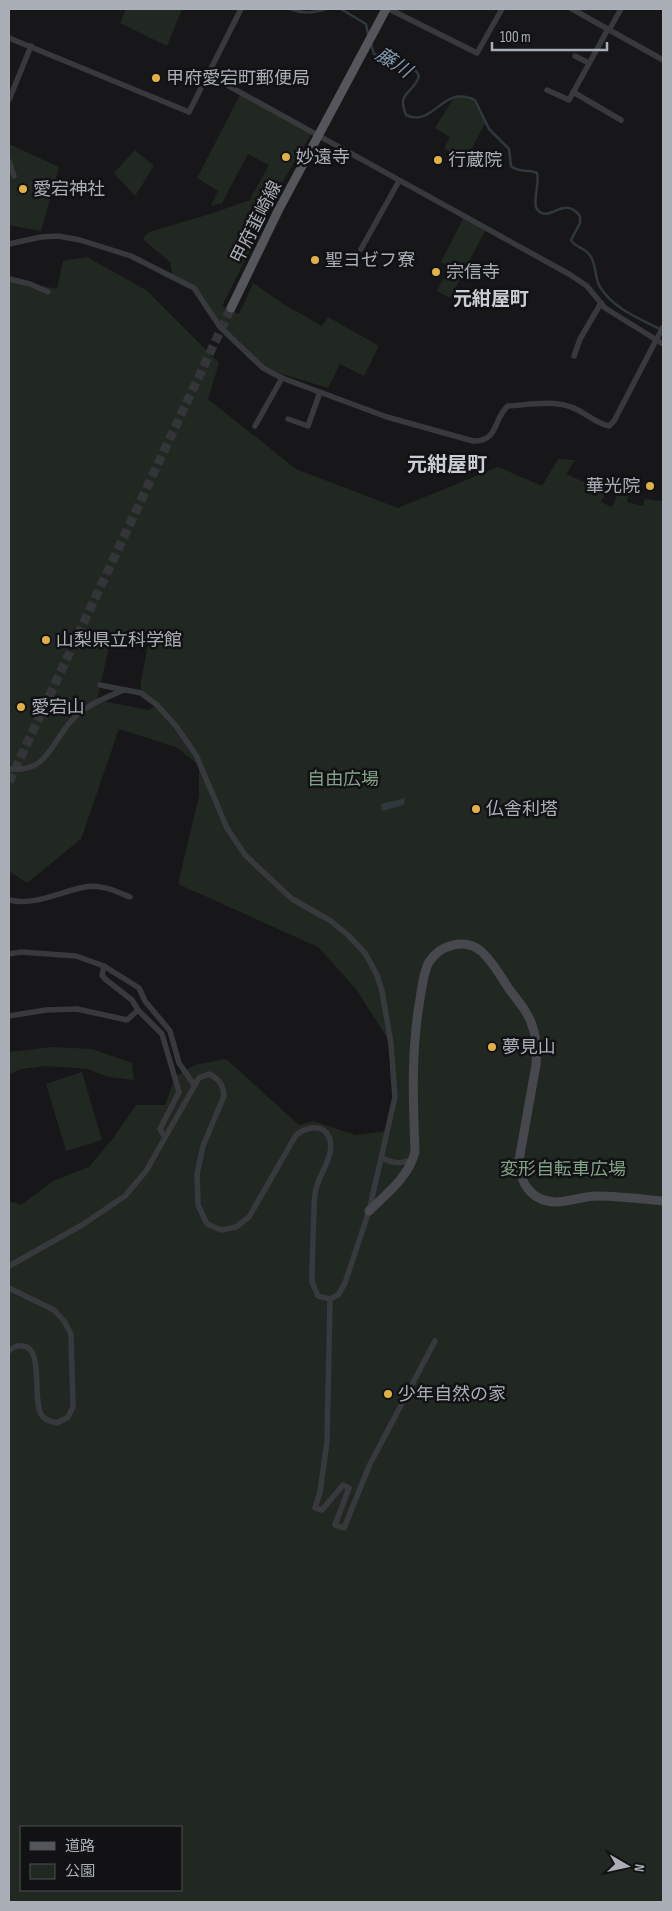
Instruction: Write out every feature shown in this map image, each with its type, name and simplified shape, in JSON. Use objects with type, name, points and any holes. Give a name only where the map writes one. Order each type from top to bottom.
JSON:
[{"type":"main road","name":"甲府韮崎線","points":[[231,308],[278,211],[388,9]]},
{"type":"main road","points":[[368,1211],[406,1175],[415,1152],[413,1052],[423,981],[428,964],[444,948],[462,944],[481,951],[489,960],[528,1015],[533,1027],[537,1050],[536,1065],[520,1160],[520,1174],[525,1185],[543,1200],[555,1202],[596,1196],[663,1201]]},
{"type":"street","points":[[9,38],[189,112],[241,9]]},
{"type":"street","points":[[388,9],[477,53],[502,9]]},
{"type":"street","points":[[572,9],[663,60]]},
{"type":"street","points":[[547,90],[569,100],[620,9]]},
{"type":"street","points":[[9,100],[31,46]]},
{"type":"street","points":[[575,56],[589,63]]},
{"type":"street","points":[[207,74],[569,274],[587,286],[605,308],[658,337],[663,344]]},
{"type":"street","points":[[573,92],[621,120]]},
{"type":"street","points":[[9,160],[14,176]]},
{"type":"street","points":[[361,248],[399,181]]},
{"type":"street","points":[[9,244],[41,237],[58,236],[80,240],[131,256],[194,288],[220,327],[263,368],[282,378],[387,417],[473,441],[479,441],[491,435],[504,409],[508,406],[566,405],[609,426],[614,421],[663,327]]},
{"type":"street","points":[[9,280],[30,284],[48,292]]},
{"type":"street","points":[[574,356],[580,338],[601,303]]},
{"type":"street","points":[[255,426],[282,378]]},
{"type":"street","points":[[288,419],[308,426],[320,392]]},
{"type":"street","points":[[9,1266],[82,1225],[125,1196],[146,1171],[194,1085],[199,1078],[209,1074],[216,1077],[223,1087],[224,1096],[203,1146],[197,1174],[198,1206],[207,1224],[221,1230],[236,1227],[249,1217],[296,1136],[302,1130],[311,1127],[324,1131],[328,1137],[331,1147],[328,1161],[315,1190],[312,1282],[318,1296],[330,1299],[338,1295],[345,1283],[368,1211],[395,1097],[391,1044],[377,975],[364,953],[348,935],[331,921],[292,899],[245,855],[227,828],[196,755],[181,733],[157,705],[140,693],[100,685]]},
{"type":"street","points":[[9,769],[30,769],[41,762],[75,718],[97,701],[124,690]]},
{"type":"street","points":[[9,900],[17,902],[41,900],[85,887],[104,887],[130,896]]},
{"type":"street","points":[[9,954],[21,952],[76,956],[104,966],[139,988],[145,1000],[170,1031],[179,1063],[194,1085]]},
{"type":"street","points":[[104,966],[102,975],[105,979],[132,1000],[138,1010],[162,1034],[178,1092],[160,1129],[165,1137]]},
{"type":"street","points":[[9,1016],[46,1010],[77,1009],[127,1020],[138,1010]]},
{"type":"street","points":[[382,1158],[389,1162],[402,1164],[413,1159]]},
{"type":"street","points":[[9,1288],[54,1310],[68,1327],[72,1345],[73,1408],[68,1417],[57,1423],[45,1419],[40,1412],[36,1390],[35,1358],[33,1352],[29,1347],[22,1346],[14,1346],[9,1351]]},
{"type":"street","points":[[330,1299],[327,1442],[320,1492],[315,1508],[322,1510],[343,1485],[349,1488],[336,1525],[344,1528],[370,1464],[435,1341]]},
{"type":"green space","points":[[126,9],[182,9],[167,46],[120,23]]},
{"type":"green space","points":[[240,95],[312,133],[251,234],[255,240],[222,306],[239,314],[253,283],[285,305],[322,326],[328,317],[379,346],[364,376],[340,364],[328,388],[263,368],[220,327],[194,288],[173,277],[170,262],[144,240],[144,237],[149,232],[262,196],[250,199],[269,165],[248,154],[222,203],[211,206],[218,191],[197,178]]},
{"type":"green space","points":[[462,95],[475,100],[485,123],[465,162],[444,148],[450,137],[435,128],[455,96]]},
{"type":"green space","points":[[9,144],[59,167],[41,231],[9,225]]},
{"type":"green space","points":[[135,150],[154,166],[135,196],[114,173]]},
{"type":"green space","points":[[464,217],[486,229],[450,298],[437,291],[449,267],[441,262]]},
{"type":"green space","points":[[87,257],[146,290],[219,363],[208,399],[296,469],[398,508],[498,467],[542,486],[558,459],[575,460],[566,474],[606,492],[601,502],[612,507],[617,496],[628,496],[627,502],[643,506],[645,499],[663,501],[663,1902],[9,1902],[9,1201],[21,1205],[53,1181],[89,1167],[114,1137],[136,1105],[165,1105],[175,1077],[195,1065],[226,1059],[299,1125],[313,1121],[356,1135],[388,1131],[395,1097],[391,1044],[356,989],[318,947],[178,884],[199,796],[199,765],[176,747],[119,729],[81,839],[27,883],[9,871],[9,279],[57,289],[63,261]],"holes":[[[112,633],[149,641],[141,680],[141,690],[157,705],[149,710],[97,700]]]},
{"type":"green space","points":[[53,1047],[92,1049],[132,1063],[134,1080],[109,1077],[87,1069],[46,1066],[21,1069],[9,1074],[9,1052]]},
{"type":"green space","points":[[82,1072],[102,1140],[66,1151],[46,1084]]},
{"type":"shaded area","points":[[405,798],[404,805],[382,811],[381,804]]},
{"type":"waterway","name":"藤川","points":[[290,9],[299,12],[326,9]]},
{"type":"waterway","name":"藤川","points":[[341,9],[366,24],[368,34]]},
{"type":"waterway","name":"藤川","points":[[371,44],[374,54],[416,71],[419,76],[417,82],[404,97],[403,107],[406,115],[424,116],[454,97],[475,100],[489,129],[509,149],[511,166],[537,173],[538,182],[535,202],[537,209],[546,214],[562,208],[568,208],[574,210],[580,216],[580,223],[571,240],[592,258],[598,283],[606,295],[619,307],[660,329],[663,333]]},
{"type":"tunnel","points":[[9,782],[231,308]]},
{"type":"place","name":"甲府愛宕町郵便局","points":[[156,78]]},
{"type":"place","name":"妙遠寺","points":[[286,157]]},
{"type":"place","name":"行蔵院","points":[[438,160]]},
{"type":"place","name":"愛宕神社","points":[[23,189]]},
{"type":"place","name":"聖ヨゼフ寮","points":[[315,260]]},
{"type":"place","name":"宗信寺","points":[[436,272]]},
{"type":"place","name":"華光院","points":[[650,486]]},
{"type":"place","name":"山梨県立科学館","points":[[46,640]]},
{"type":"place","name":"愛宕山","points":[[21,707]]},
{"type":"place","name":"仏舎利塔","points":[[476,809]]},
{"type":"place","name":"夢見山","points":[[492,1047]]},
{"type":"place","name":"少年自然の家","points":[[388,1394]]},
{"type":"district","name":"元紺屋町","points":[[491,298]]},
{"type":"district","name":"元紺屋町","points":[[447,464]]},
{"type":"park label","name":"自由広場","points":[[343,779]]},
{"type":"park label","name":"変形自転車広場","points":[[563,1169]]}]
